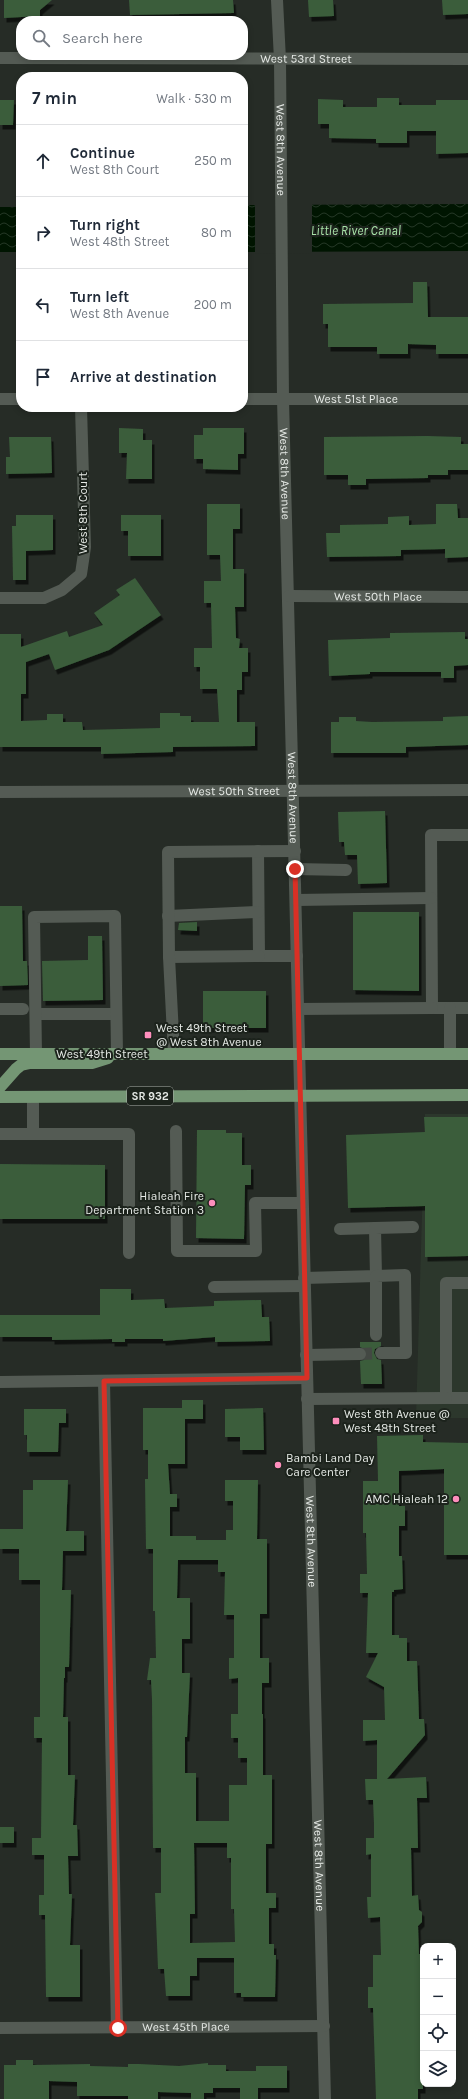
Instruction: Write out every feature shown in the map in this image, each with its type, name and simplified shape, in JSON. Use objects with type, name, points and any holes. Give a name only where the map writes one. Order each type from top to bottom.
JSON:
[{"type":"main road","name":"West 49th Street","points":[[0,1054],[468,1054]]},
{"type":"main road","points":[[0,1087],[21,1065],[30,1063],[92,1063],[121,1054]]},
{"type":"main road","name":"SR 932","points":[[0,1097],[468,1095]]},
{"type":"street","name":"West 8th Avenue","points":[[277,0],[280,60],[282,190],[283,400],[294,791],[299,1096],[325,2099]]},
{"type":"street","name":"West 53rd Street","points":[[0,58],[16,58]]},
{"type":"street","name":"West 53rd Street","points":[[248,60],[468,59]]},
{"type":"street","points":[[0,399],[16,399]]},
{"type":"street","name":"West 51st Place","points":[[248,399],[468,399]]},
{"type":"street","name":"West 8th Court","points":[[0,598],[44,598],[62,590],[81,574],[85,547],[80,412]]},
{"type":"street","name":"West 50th Place","points":[[288,596],[468,597]]},
{"type":"street","name":"West 50th Street","points":[[0,792],[468,790]]},
{"type":"street","points":[[432,1008],[431,835],[468,835]]},
{"type":"street","points":[[258,851],[259,956]]},
{"type":"street","points":[[174,1054],[169,957],[168,852],[295,851]]},
{"type":"street","points":[[295,869],[346,870]]},
{"type":"street","points":[[296,900],[431,898]]},
{"type":"street","points":[[168,916],[258,912]]},
{"type":"street","points":[[36,1054],[34,917],[115,916],[116,1014],[121,1054]]},
{"type":"street","points":[[169,957],[297,956]]},
{"type":"street","points":[[450,1008],[450,1054]]},
{"type":"street","points":[[298,1009],[468,1008]]},
{"type":"street","points":[[0,1009],[23,1009]]},
{"type":"street","points":[[36,1014],[116,1014]]},
{"type":"street","points":[[33,1097],[33,1134]]},
{"type":"street","points":[[176,1131],[177,1251],[256,1250],[256,1203],[302,1203]]},
{"type":"street","points":[[0,1134],[129,1134],[129,1252]]},
{"type":"street","points":[[340,1228],[413,1227]]},
{"type":"street","points":[[375,1228],[376,1335]]},
{"type":"street","points":[[214,1287],[405,1275],[406,1353],[381,1353]]},
{"type":"street","points":[[446,1398],[446,1283],[468,1283]]},
{"type":"street","points":[[306,1355],[360,1354]]},
{"type":"street","points":[[0,1382],[307,1378]]},
{"type":"street","points":[[104,1381],[118,2028]]},
{"type":"street","points":[[307,1399],[468,1398]]},
{"type":"street","name":"West 45th Place","points":[[0,2028],[324,2026]]},
{"type":"shaded area","points":[[425,1114],[468,1114],[468,1418],[416,1418]]},
{"type":"water","name":"Little River Canal","points":[[468,204],[468,251],[248,252],[248,205]]},
{"type":"water","points":[[0,207],[16,207],[16,252],[0,252]]},
{"type":"pier","points":[[255,203],[312,203],[312,253],[255,254]]},
{"type":"building","points":[[4,0],[52,0],[40,10],[40,16],[16,16],[16,17],[4,18]]},
{"type":"building","points":[[129,0],[233,0],[234,13],[130,15]]},
{"type":"building","points":[[308,0],[333,0],[334,16],[309,17]]},
{"type":"building","points":[[442,0],[468,0],[468,14],[443,15]]},
{"type":"building","points":[[377,98],[399,98],[399,105],[436,105],[436,100],[468,100],[468,153],[436,154],[436,131],[407,131],[407,143],[376,143],[376,139],[329,138],[329,124],[318,124],[318,99],[343,100],[343,107],[377,107]]},
{"type":"building","points":[[0,100],[14,100],[13,125],[0,125]]},
{"type":"building","points":[[413,282],[427,282],[428,317],[468,317],[468,354],[436,354],[436,345],[408,344],[408,354],[377,354],[377,347],[328,347],[328,324],[323,324],[323,304],[413,303]]},
{"type":"building","points":[[119,428],[143,429],[143,440],[152,440],[152,479],[126,479],[127,453],[119,453]]},
{"type":"building","points":[[203,428],[244,428],[244,454],[238,454],[238,470],[203,469],[203,459],[194,459],[194,435],[203,435]]},
{"type":"building","points":[[9,437],[51,437],[52,473],[6,474],[6,457],[10,457]]},
{"type":"building","points":[[324,437],[461,437],[461,444],[468,444],[468,470],[448,470],[448,475],[428,475],[428,478],[366,479],[366,485],[348,485],[348,475],[324,475]]},
{"type":"building","points":[[207,504],[240,504],[240,529],[233,529],[233,569],[244,569],[244,607],[235,607],[236,638],[240,639],[239,648],[248,648],[248,672],[242,672],[242,690],[237,690],[237,722],[255,722],[255,746],[173,747],[173,752],[101,754],[101,747],[0,747],[0,634],[21,634],[21,647],[67,631],[69,637],[103,625],[94,613],[120,595],[116,590],[135,578],[161,615],[109,650],[55,670],[49,654],[26,662],[26,694],[21,694],[21,721],[47,720],[47,714],[63,714],[63,722],[82,722],[83,730],[160,728],[160,713],[180,713],[180,716],[191,716],[191,722],[219,722],[217,689],[200,689],[200,667],[194,667],[194,648],[212,648],[211,603],[204,603],[204,581],[221,581],[220,555],[207,555]]},
{"type":"building","points":[[436,504],[457,504],[458,518],[468,518],[468,557],[445,558],[445,549],[401,550],[401,556],[327,557],[326,533],[340,533],[340,525],[388,524],[388,517],[409,516],[409,525],[436,524]]},
{"type":"building","points":[[16,515],[53,515],[53,550],[26,551],[26,580],[13,580],[12,526],[16,526]]},
{"type":"building","points":[[121,515],[161,515],[161,556],[128,556],[128,531],[121,531]]},
{"type":"building","points":[[465,632],[465,639],[468,639],[468,665],[454,666],[454,678],[441,678],[441,672],[370,672],[370,674],[329,676],[328,640],[390,638],[390,633]]},
{"type":"building","points":[[468,716],[468,745],[406,747],[406,753],[331,753],[331,722],[339,722],[339,717],[356,717],[356,721],[372,722],[443,721],[443,717]]},
{"type":"building","points":[[385,811],[387,883],[358,884],[357,855],[345,855],[344,842],[339,842],[338,812]]},
{"type":"building","points":[[0,906],[22,906],[23,961],[27,961],[28,985],[0,986]]},
{"type":"building","points":[[353,912],[419,912],[419,991],[353,990]]},
{"type":"building","points":[[197,922],[197,931],[178,930],[179,923]]},
{"type":"building","points":[[88,936],[102,936],[103,1000],[43,1001],[42,961],[88,960]]},
{"type":"building","points":[[203,991],[266,991],[266,1028],[203,1028]]},
{"type":"building","points":[[424,1117],[468,1117],[468,1256],[425,1257],[425,1206],[348,1208],[346,1135],[425,1132]]},
{"type":"building","points":[[197,1130],[226,1130],[226,1133],[242,1133],[242,1165],[251,1165],[251,1185],[245,1185],[244,1239],[196,1238]]},
{"type":"building","points":[[0,1164],[105,1165],[105,1219],[0,1219]]},
{"type":"building","points":[[100,1289],[131,1289],[131,1300],[164,1299],[165,1308],[214,1306],[214,1301],[261,1300],[262,1317],[269,1317],[270,1341],[215,1342],[215,1337],[163,1341],[163,1339],[125,1339],[125,1342],[112,1342],[112,1339],[52,1340],[52,1337],[0,1337],[0,1315],[100,1315]]},
{"type":"building","points":[[360,1342],[381,1342],[381,1346],[375,1349],[374,1353],[377,1359],[381,1360],[382,1384],[361,1384],[360,1361],[364,1360],[367,1354],[366,1350],[360,1347]]},
{"type":"building","points":[[182,1400],[203,1400],[203,1419],[185,1419],[185,1464],[168,1464],[170,1494],[177,1494],[177,1507],[170,1507],[170,1536],[196,1536],[196,1540],[226,1540],[226,1530],[233,1530],[233,1501],[225,1501],[225,1480],[258,1480],[257,1539],[267,1539],[267,1614],[260,1614],[260,1658],[269,1658],[269,1683],[262,1683],[263,1775],[272,1775],[272,1844],[266,1844],[266,1893],[276,1893],[276,1908],[269,1908],[269,1944],[274,1944],[274,1955],[276,1955],[275,1997],[241,1997],[241,1993],[234,1993],[234,1958],[197,1958],[197,1976],[190,1976],[190,1996],[166,1996],[164,1969],[158,1969],[155,1893],[161,1893],[161,1848],[153,1848],[152,1699],[151,1680],[147,1680],[150,1658],[156,1658],[155,1611],[153,1611],[153,1549],[146,1549],[145,1479],[148,1479],[148,1450],[143,1450],[143,1408],[182,1408]],"holes":[[[178,1560],[218,1560],[218,1572],[225,1572],[224,1615],[234,1615],[234,1658],[229,1658],[229,1679],[238,1678],[238,1714],[231,1714],[231,1738],[238,1738],[238,1758],[247,1758],[247,1785],[229,1785],[229,1821],[196,1821],[196,1773],[185,1773],[185,1737],[187,1737],[190,1673],[182,1673],[182,1639],[190,1639],[190,1598],[177,1598]],[[194,1843],[227,1843],[227,1858],[231,1858],[231,1909],[234,1909],[235,1942],[190,1943],[190,1914],[195,1914]]]},
{"type":"building","points":[[263,1408],[264,1450],[240,1450],[240,1437],[225,1437],[225,1409]]},
{"type":"building","points":[[24,1409],[66,1409],[66,1423],[59,1423],[58,1452],[27,1452],[27,1435],[24,1435]]},
{"type":"building","points":[[423,1435],[423,1442],[468,1443],[468,1555],[444,1555],[444,1469],[399,1471],[399,1506],[405,1506],[405,1526],[399,1526],[399,1556],[402,1556],[403,1589],[394,1590],[394,1592],[392,1592],[392,1635],[399,1635],[399,1638],[407,1638],[407,1661],[417,1661],[419,1719],[424,1719],[425,1735],[387,1779],[426,1777],[427,1798],[417,1798],[418,1848],[411,1848],[412,1896],[418,1895],[419,1910],[422,1912],[422,1922],[418,1926],[420,1954],[420,2087],[423,2087],[423,2089],[418,2089],[418,2099],[376,2099],[373,2008],[368,2008],[368,1987],[373,1987],[373,1955],[381,1955],[380,1917],[368,1918],[367,1897],[371,1897],[371,1854],[366,1855],[366,1838],[374,1838],[374,1824],[373,1800],[366,1800],[365,1779],[377,1779],[377,1740],[363,1741],[363,1720],[385,1720],[384,1687],[366,1677],[378,1653],[366,1653],[368,1593],[360,1593],[360,1574],[367,1574],[366,1533],[363,1533],[363,1481],[378,1481],[377,1436]]},
{"type":"building","points":[[33,1480],[68,1480],[66,1531],[84,1531],[84,1551],[63,1551],[62,1590],[71,1590],[69,1667],[65,1667],[63,1717],[68,1717],[68,1775],[75,1775],[73,1825],[77,1825],[78,1856],[68,1856],[69,1894],[72,1894],[70,1945],[80,1945],[80,1997],[46,1997],[45,1915],[39,1915],[39,1895],[44,1895],[44,1855],[32,1855],[32,1838],[41,1838],[42,1738],[34,1738],[34,1717],[40,1717],[40,1580],[19,1580],[19,1549],[0,1549],[0,1529],[23,1529],[23,1490],[33,1490]]},
{"type":"building","points":[[0,1827],[14,1827],[14,1843],[0,1843]]},
{"type":"building","points":[[16,2060],[33,2060],[33,2065],[90,2064],[90,2066],[128,2067],[128,2064],[179,2066],[208,2063],[208,2065],[226,2065],[226,2071],[256,2071],[256,2066],[287,2066],[287,2088],[258,2088],[258,2099],[240,2099],[240,2088],[213,2088],[213,2093],[204,2093],[204,2099],[191,2099],[191,2093],[158,2092],[158,2099],[128,2099],[128,2096],[77,2096],[77,2082],[49,2081],[49,2099],[4,2099],[4,2065],[16,2065]]},
{"type":"tunnel","points":[[360,1354],[381,1353]]},
{"type":"place","name":"West 49th Street @ West 8th Avenue","points":[[148,1035]]},
{"type":"place","name":"Hialeah Fire Department Station 3","points":[[212,1203]]},
{"type":"place","name":"West 8th Avenue @ West 48th Street","points":[[336,1421]]},
{"type":"place","name":"Bambi Land Day Care Center","points":[[278,1465]]},
{"type":"place","name":"AMC Hialeah 12","points":[[456,1499]]},
{"type":"route","points":[[118,2028],[104,1381],[307,1378],[299,1113],[295,869]]}]
